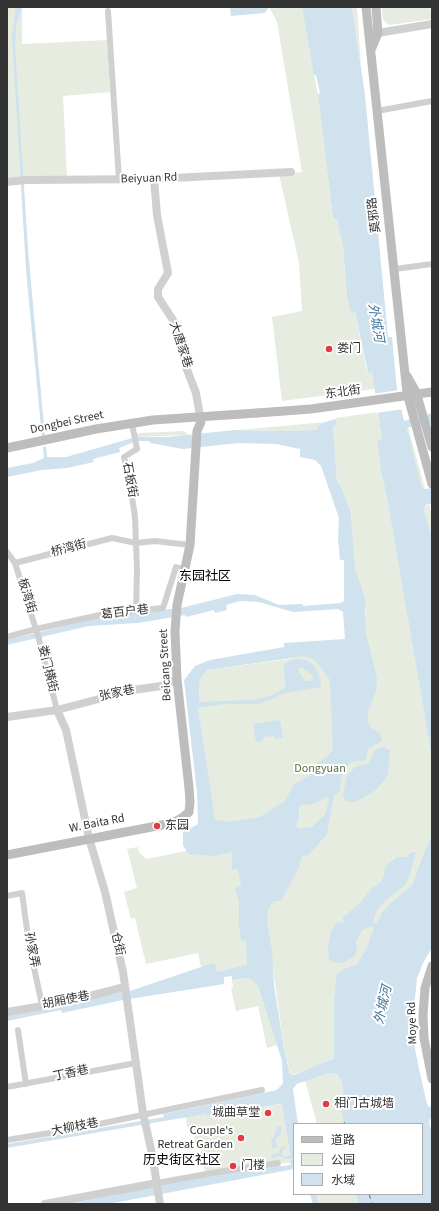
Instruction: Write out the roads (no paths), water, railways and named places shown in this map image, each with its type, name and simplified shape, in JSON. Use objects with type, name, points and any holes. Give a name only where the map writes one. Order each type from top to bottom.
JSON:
[{"type":"main road","points":[[366,7],[373,34]]},
{"type":"main road","points":[[373,34],[376,7]]},
{"type":"main road","name":"莫邪路","points":[[373,34],[370,54],[387,218],[395,269],[405,373],[416,392],[418,414],[432,484]]},
{"type":"main road","name":"东北街","points":[[257,416],[432,392]]},
{"type":"main road","name":"东北街","points":[[257,416],[311,415],[432,398]]},
{"type":"main road","name":"Dongbei Street","points":[[7,448],[84,431],[132,424],[257,416]]},
{"type":"main road","name":"Beicang Street","points":[[189,812],[189,788],[174,649],[177,605],[190,545],[197,431],[201,419]]},
{"type":"main road","name":"莫邪路","points":[[422,428],[432,448]]},
{"type":"main road","name":"W. Baita Rd","points":[[7,855],[174,822],[189,812]]},
{"type":"main road","name":"Moye Rd","points":[[432,966],[427,978],[423,1026],[429,1050],[432,1079]]},
{"type":"street","points":[[108,11],[119,180]]},
{"type":"street","points":[[373,34],[432,24]]},
{"type":"street","points":[[377,111],[432,101]]},
{"type":"street","name":"Beiyuan Rd","points":[[7,182],[22,180],[154,179],[291,172]]},
{"type":"street","name":"大唐家巷","points":[[154,179],[157,215],[168,272],[158,289],[158,297],[175,323],[196,393],[201,419]]},
{"type":"street","points":[[395,269],[432,264]]},
{"type":"street","name":"石板街","points":[[132,424],[137,448],[124,457],[132,490],[136,543]]},
{"type":"street","name":"桥湾街","points":[[15,563],[112,538],[136,543],[155,541],[190,545]]},
{"type":"street","points":[[136,543],[136,611]]},
{"type":"street","points":[[7,552],[15,563]]},
{"type":"street","name":"板湾街","points":[[15,563],[37,630]]},
{"type":"street","name":"葛百户巷","points":[[7,637],[109,613],[163,608],[176,567],[185,570]]},
{"type":"street","name":"娄门横街","points":[[37,630],[58,710]]},
{"type":"street","name":"张家巷","points":[[7,717],[58,710],[133,690],[166,685],[177,680]]},
{"type":"street","name":"仓街","points":[[58,710],[66,730],[89,838],[106,892],[123,972],[143,1113],[160,1201]]},
{"type":"street","name":"孙家弄","points":[[7,896],[22,893],[29,944],[42,1006]]},
{"type":"street","name":"胡厢使巷","points":[[7,1012],[125,989]]},
{"type":"street","points":[[18,1030],[26,1084]]},
{"type":"street","name":"丁香巷","points":[[7,1087],[136,1063]]},
{"type":"street","name":"大柳枝巷","points":[[7,1140],[80,1128],[143,1113],[262,1090]]},
{"type":"street","points":[[45,1204],[212,1173],[278,1163]]},
{"type":"water","points":[[16,7],[22,7],[16,25],[15,46],[28,249],[45,437],[42,438],[26,270],[12,35]]},
{"type":"water","points":[[230,7],[269,7],[265,13],[231,16]]},
{"type":"water","name":"外城河","points":[[302,7],[352,7],[365,95],[388,337],[392,337],[397,390],[404,421],[432,413],[432,423],[409,427],[407,429],[422,488],[432,488],[432,503],[426,505],[424,510],[432,537],[432,758],[386,493],[381,472],[377,440],[382,439],[372,372],[368,373],[355,312],[351,313],[347,296],[343,247],[337,220],[333,218],[318,95],[320,93],[316,75],[314,75]]},
{"type":"water","name":"外城河","points":[[336,419],[336,425],[333,425],[337,481],[341,486],[351,513],[355,568],[365,598],[366,633],[377,678],[376,691],[368,711],[368,722],[371,728],[380,733],[382,741],[368,749],[366,760],[351,762],[345,769],[341,777],[340,792],[334,795],[327,834],[308,855],[302,856],[299,867],[281,901],[274,901],[268,909],[267,923],[272,950],[274,985],[285,1054],[290,1074],[294,1075],[332,1059],[334,1057],[334,999],[336,975],[341,970],[357,964],[366,949],[374,928],[371,926],[362,930],[356,941],[357,949],[355,956],[343,963],[333,962],[329,959],[328,947],[331,931],[337,922],[343,923],[343,917],[359,904],[371,889],[380,883],[384,877],[385,868],[387,865],[397,857],[407,857],[410,853],[416,852],[409,877],[405,885],[384,902],[377,910],[373,921],[374,923],[377,923],[383,911],[412,885],[424,852],[432,836],[432,948],[424,961],[417,978],[413,1018],[413,1038],[427,1104],[429,1107],[432,1106],[432,1115],[429,1122],[432,1135],[432,1204],[358,1204],[356,1195],[423,1195],[423,1123],[344,1123],[339,1098],[343,1096],[342,1082],[337,1074],[328,1073],[297,1084],[293,1089],[298,1123],[293,1123],[293,1169],[108,1204],[70,1204],[192,1178],[274,1166],[286,1166],[291,1164],[290,1157],[287,1159],[278,1156],[274,1159],[271,1156],[279,1153],[280,1149],[286,1146],[285,1149],[282,1150],[283,1152],[281,1156],[283,1155],[285,1157],[290,1155],[282,1105],[280,1104],[206,1116],[206,1114],[7,1148],[7,1144],[164,1117],[163,1114],[277,1090],[283,1083],[282,1061],[258,986],[252,980],[247,978],[232,980],[232,976],[224,977],[224,984],[123,1000],[62,1013],[61,1010],[7,1021],[7,1015],[130,991],[215,963],[217,972],[247,965],[246,940],[241,941],[239,902],[235,888],[241,886],[238,869],[232,870],[232,852],[215,856],[189,854],[183,846],[183,832],[198,824],[197,792],[184,680],[195,666],[210,660],[284,647],[284,643],[345,639],[343,612],[338,609],[293,612],[259,602],[240,601],[226,605],[227,610],[215,613],[214,610],[186,617],[185,615],[138,623],[89,626],[7,645],[7,640],[105,616],[181,608],[237,594],[255,595],[279,605],[303,604],[303,606],[341,603],[344,601],[344,560],[340,560],[338,539],[339,518],[321,466],[315,460],[300,457],[300,449],[276,444],[239,443],[183,449],[150,443],[149,441],[137,441],[119,448],[120,452],[93,459],[94,462],[67,468],[42,470],[7,477],[7,468],[33,463],[44,458],[44,446],[46,447],[47,457],[66,457],[136,437],[167,437],[235,430],[316,430],[319,425]],"holes":[[[306,656],[315,660],[330,680],[333,750],[327,757],[317,763],[309,776],[294,784],[285,801],[260,817],[229,822],[215,820],[198,708],[223,704],[256,704],[271,700],[281,694],[321,687],[321,685],[318,672],[312,664],[306,660],[296,659],[289,661],[284,665],[285,688],[270,696],[253,700],[199,702],[199,683],[202,676],[207,670]],[[301,667],[313,677],[311,681],[306,681],[298,669]],[[328,796],[329,798],[324,816],[312,827],[298,829],[296,824],[299,818],[299,807],[304,804],[311,805]]]},
{"type":"water","points":[[280,720],[283,738],[276,739],[274,736],[264,737],[262,741],[256,742],[253,724]]},
{"type":"water","points":[[382,747],[390,750],[388,775],[376,790],[356,802],[346,802],[343,795],[347,776],[355,767],[369,763],[374,751]]},
{"type":"water","points":[[278,1126],[282,1127],[280,1135],[275,1140],[278,1147],[272,1148],[271,1140]]},
{"type":"water","points":[[310,1195],[316,1195],[319,1204],[313,1204]]},
{"type":"place","name":"娄门","points":[[329,349]]},
{"type":"place","name":"东园","points":[[157,826]]},
{"type":"place","name":"相门古城墙","points":[[326,1104]]},
{"type":"place","name":"城曲草堂","points":[[268,1113]]},
{"type":"place","name":"Couple's Retreat Garden","points":[[241,1138]]},
{"type":"place","name":"门楼","points":[[233,1166]]},
{"type":"district","name":"东园社区","points":[[205,577]]},
{"type":"district","name":"历史街区社区","points":[[182,1161]]},
{"type":"park label","name":"Dongyuan","points":[[320,769]]}]
